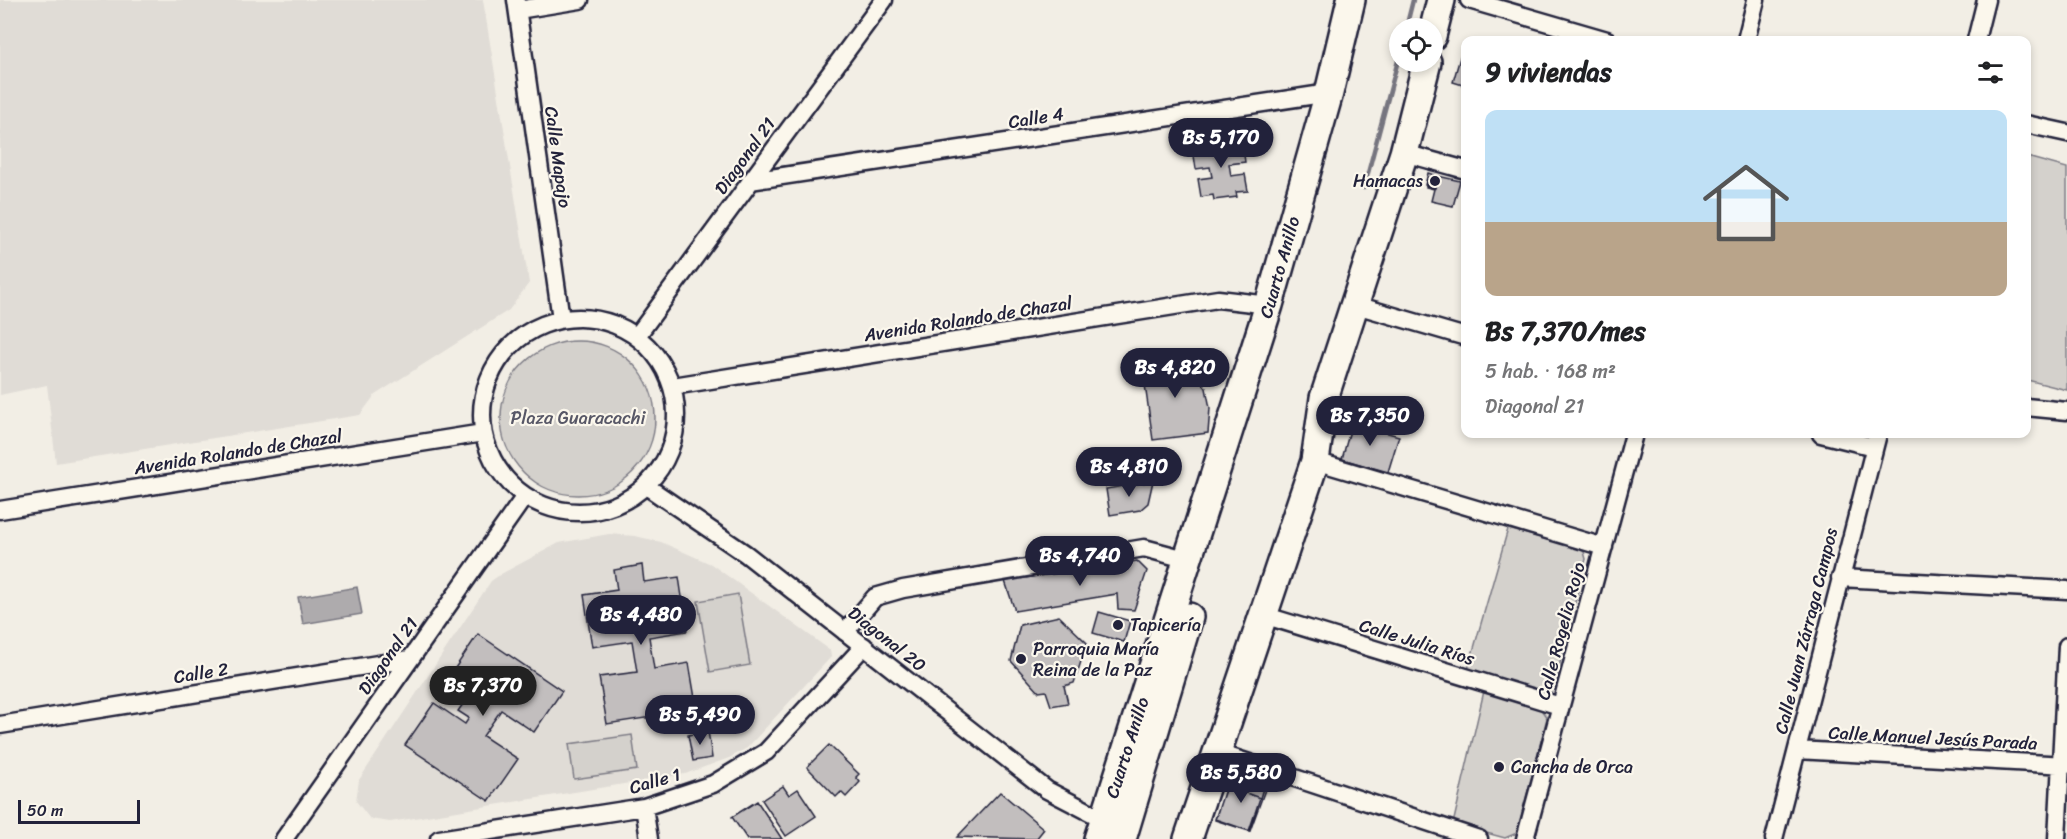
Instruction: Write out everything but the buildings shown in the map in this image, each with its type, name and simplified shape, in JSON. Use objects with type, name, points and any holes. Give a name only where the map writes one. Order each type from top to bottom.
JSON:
[{"type":"highway","name":"Cuarto Anillo","points":[[1109,832],[1189,560],[1269,305],[1329,93],[1351,0]]},
{"type":"highway","points":[[1436,18],[1441,0]]},
{"type":"highway","points":[[1170,839],[1299,454],[1324,398],[1356,305],[1404,153],[1424,72]]},
{"type":"highway","points":[[1109,832],[1242,442],[1269,305]]},
{"type":"highway","points":[[1188,839],[1316,461],[1324,398]]},
{"type":"street","points":[[517,5],[580,0]]},
{"type":"street","name":"Diagonal 21","points":[[637,336],[884,0]]},
{"type":"street","points":[[1469,0],[1593,36]]},
{"type":"street","points":[[1747,36],[1756,0]]},
{"type":"street","points":[[1977,36],[1986,0]]},
{"type":"street","name":"Calle Mapajo","points":[[517,5],[561,319]]},
{"type":"street","name":"Calle 4","points":[[750,182],[1329,93]]},
{"type":"street","points":[[2031,125],[2067,133]]},
{"type":"street","points":[[1404,153],[1461,169]]},
{"type":"street","name":"Avenida Rolando de Chazal","points":[[673,386],[1218,299],[1269,305]]},
{"type":"street","points":[[1356,305],[1461,336]]},
{"type":"street","points":[[588,317],[614,323],[637,336],[653,350],[665,367],[673,386],[678,413],[674,440],[664,465],[646,486],[619,504],[587,512],[555,509],[525,496],[505,479],[491,458],[483,433],[481,407],[484,390],[498,359],[522,336],[537,327],[561,319],[588,317]]},
{"type":"street","points":[[2031,407],[2067,411]]},
{"type":"street","name":"Avenida Rolando de Chazal","points":[[0,510],[483,433]]},
{"type":"street","name":"Calle Rogelia Rojo","points":[[1525,839],[1633,438]]},
{"type":"street","points":[[1858,438],[1876,440]]},
{"type":"street","name":"Calle Juan Zárraga Campos","points":[[1774,839],[1876,440]]},
{"type":"street","points":[[1316,461],[1604,547]]},
{"type":"street","name":"Diagonal 20","points":[[646,486],[746,554],[1047,790],[1109,832]]},
{"type":"street","name":"Diagonal 21","points":[[284,839],[525,496]]},
{"type":"street","points":[[846,632],[875,597],[903,589],[1144,548],[1189,560]]},
{"type":"street","points":[[1840,578],[2067,590]]},
{"type":"street","name":"Calle Julia Ríos","points":[[1263,615],[1560,706]]},
{"type":"street","name":"Calle 1","points":[[439,839],[644,807],[713,784],[766,752],[864,646]]},
{"type":"street","points":[[2057,839],[2064,765],[2067,646]]},
{"type":"street","name":"Calle 2","points":[[0,725],[409,659]]},
{"type":"street","name":"Calle Manuel Jesús Parada","points":[[1797,750],[2064,765]]},
{"type":"street","points":[[1216,752],[1479,839]]},
{"type":"street","points":[[644,807],[649,839]]},
{"type":"shaded area","points":[[0,0],[483,0],[529,283],[509,310],[375,395],[360,415],[56,463],[47,385],[0,395]]},
{"type":"shaded area","points":[[609,534],[635,536],[661,542],[711,564],[830,650],[831,657],[747,748],[729,758],[685,774],[390,822],[370,819],[356,801],[359,780],[491,581],[559,543]]},
{"type":"shaded area","points":[[357,587],[362,614],[303,624],[298,597]]},
{"type":"green space","points":[[2031,158],[2067,168],[2067,390],[2031,381]]},
{"type":"green space","name":"Plaza Guaracachi","points":[[578,341],[593,342],[607,347],[621,354],[632,364],[642,375],[649,389],[654,403],[654,433],[649,447],[642,461],[632,472],[621,482],[607,489],[593,494],[578,495],[563,494],[549,489],[535,482],[524,472],[514,461],[507,447],[502,433],[501,418],[502,403],[507,389],[514,375],[524,364],[535,354],[549,347],[563,342]]},
{"type":"green space","points":[[1508,529],[1578,548],[1584,552],[1586,559],[1554,687],[1550,692],[1544,693],[1468,669]]},
{"type":"green space","points":[[738,594],[750,665],[710,672],[698,601]]},
{"type":"green space","points":[[1484,691],[1540,708],[1547,718],[1517,833],[1505,838],[1453,824]]},
{"type":"green space","points":[[632,735],[637,770],[574,779],[569,744]]},
{"type":"waterway","points":[[1408,18],[1413,0]]},
{"type":"waterway","points":[[1364,188],[1395,72]]},
{"type":"place","name":"Hamacas","points":[[1435,181]]},
{"type":"place","name":"Tapicería","points":[[1118,625]]},
{"type":"place","name":"Parroquia María Reina de la Paz","points":[[1021,659]]},
{"type":"place","name":"Cancha de Orca","points":[[1499,767]]}]
